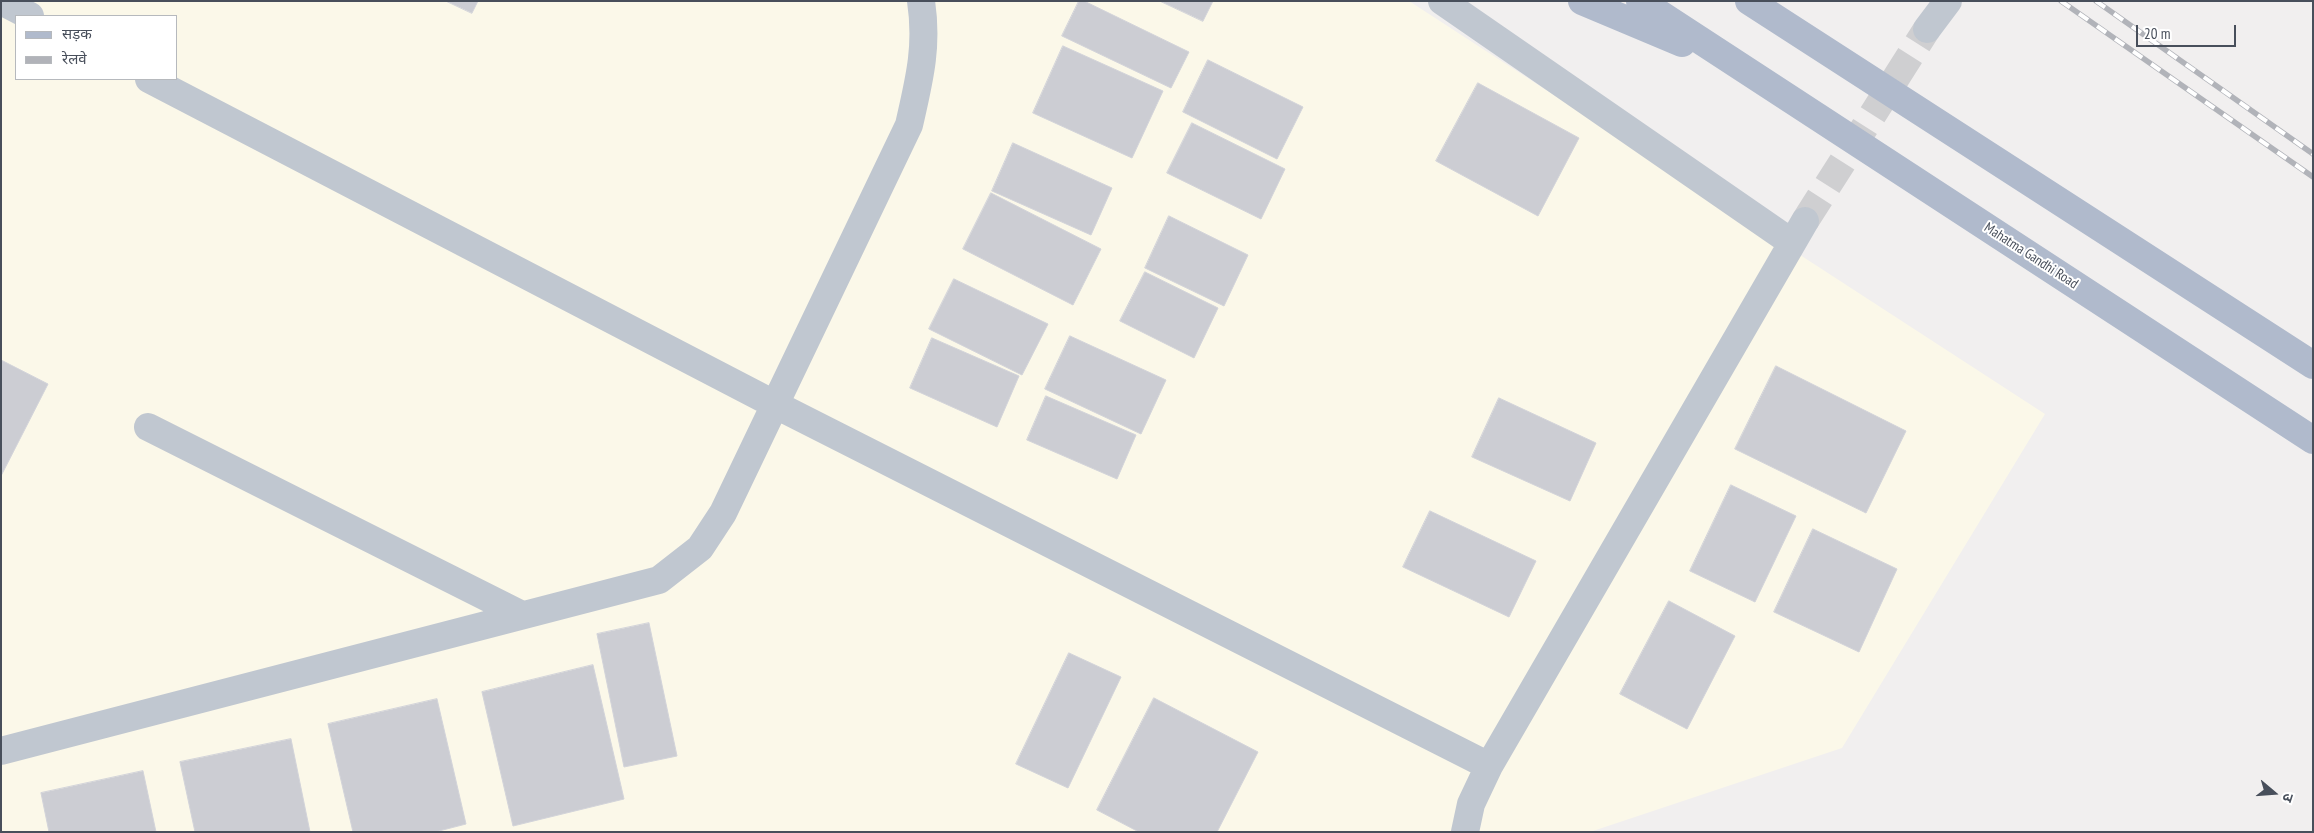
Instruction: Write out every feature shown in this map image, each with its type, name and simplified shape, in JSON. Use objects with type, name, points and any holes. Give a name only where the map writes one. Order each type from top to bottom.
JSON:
[{"type":"main road","points":[[1582,1],[1750,72]]},
{"type":"main road","points":[[1640,1],[1750,72]]},
{"type":"main road","points":[[1749,1],[1768,10],[2313,365]]},
{"type":"main road","name":"Mahatma Gandhi Road","points":[[1750,72],[2313,440]]},
{"type":"street","points":[[1,751],[659,580],[700,548],[723,513],[909,125],[921,72],[925,28],[921,1]]},
{"type":"street","points":[[1442,1],[1798,231],[1489,766],[1471,804],[1465,832]]},
{"type":"street","points":[[1927,29],[1948,1]]},
{"type":"street","points":[[151,80],[774,404],[1489,766]]},
{"type":"street","points":[[148,427],[522,615]]},
{"type":"shaded area","points":[[1,1],[1409,1],[2045,414],[1842,748],[1590,832],[1,832]]},
{"type":"building","points":[[446,1],[478,1],[472,13]]},
{"type":"building","points":[[1079,1],[1084,1],[1189,52],[1171,88],[1062,36]]},
{"type":"building","points":[[1160,1],[1213,1],[1203,21]]},
{"type":"building","points":[[1063,46],[1163,91],[1132,158],[1033,113]]},
{"type":"building","points":[[1208,60],[1303,107],[1277,159],[1183,112]]},
{"type":"building","points":[[1478,83],[1579,138],[1538,216],[1436,161]]},
{"type":"building","points":[[1192,123],[1285,169],[1261,219],[1167,173]]},
{"type":"building","points":[[1013,143],[1112,188],[1091,235],[992,191]]},
{"type":"building","points":[[991,193],[1101,249],[1073,305],[963,249]]},
{"type":"building","points":[[1169,216],[1248,255],[1224,306],[1145,268]]},
{"type":"building","points":[[1145,272],[1218,308],[1194,358],[1120,321]]},
{"type":"building","points":[[954,279],[1048,324],[1022,375],[929,329]]},
{"type":"building","points":[[1070,336],[1166,380],[1141,434],[1045,389]]},
{"type":"building","points":[[932,338],[1019,376],[997,427],[910,388]]},
{"type":"building","points":[[1,360],[48,384],[1,476]]},
{"type":"building","points":[[1776,366],[1906,431],[1866,513],[1735,449]]},
{"type":"building","points":[[1046,396],[1136,435],[1117,479],[1027,440]]},
{"type":"building","points":[[1499,398],[1596,443],[1570,501],[1472,457]]},
{"type":"building","points":[[1731,485],[1796,516],[1755,602],[1690,571]]},
{"type":"building","points":[[1430,511],[1536,561],[1509,617],[1403,567]]},
{"type":"building","points":[[1813,529],[1897,569],[1859,652],[1774,612]]},
{"type":"building","points":[[1669,601],[1735,636],[1687,729],[1620,694]]},
{"type":"building","points":[[649,623],[677,756],[624,767],[597,634]]},
{"type":"building","points":[[1069,653],[1121,677],[1068,788],[1016,764]]},
{"type":"building","points":[[593,665],[624,799],[513,826],[482,692]]},
{"type":"building","points":[[1154,698],[1258,752],[1217,832],[1139,832],[1097,810]]},
{"type":"building","points":[[437,699],[466,824],[435,832],[353,832],[328,724]]},
{"type":"building","points":[[291,739],[310,832],[195,832],[180,762]]},
{"type":"building","points":[[143,771],[156,832],[49,832],[41,793]]},
{"type":"tunnel","points":[[1805,221],[1927,29]]},
{"type":"railway","points":[[2061,1],[2313,177]]},
{"type":"railway","points":[[2096,1],[2313,154]]}]
